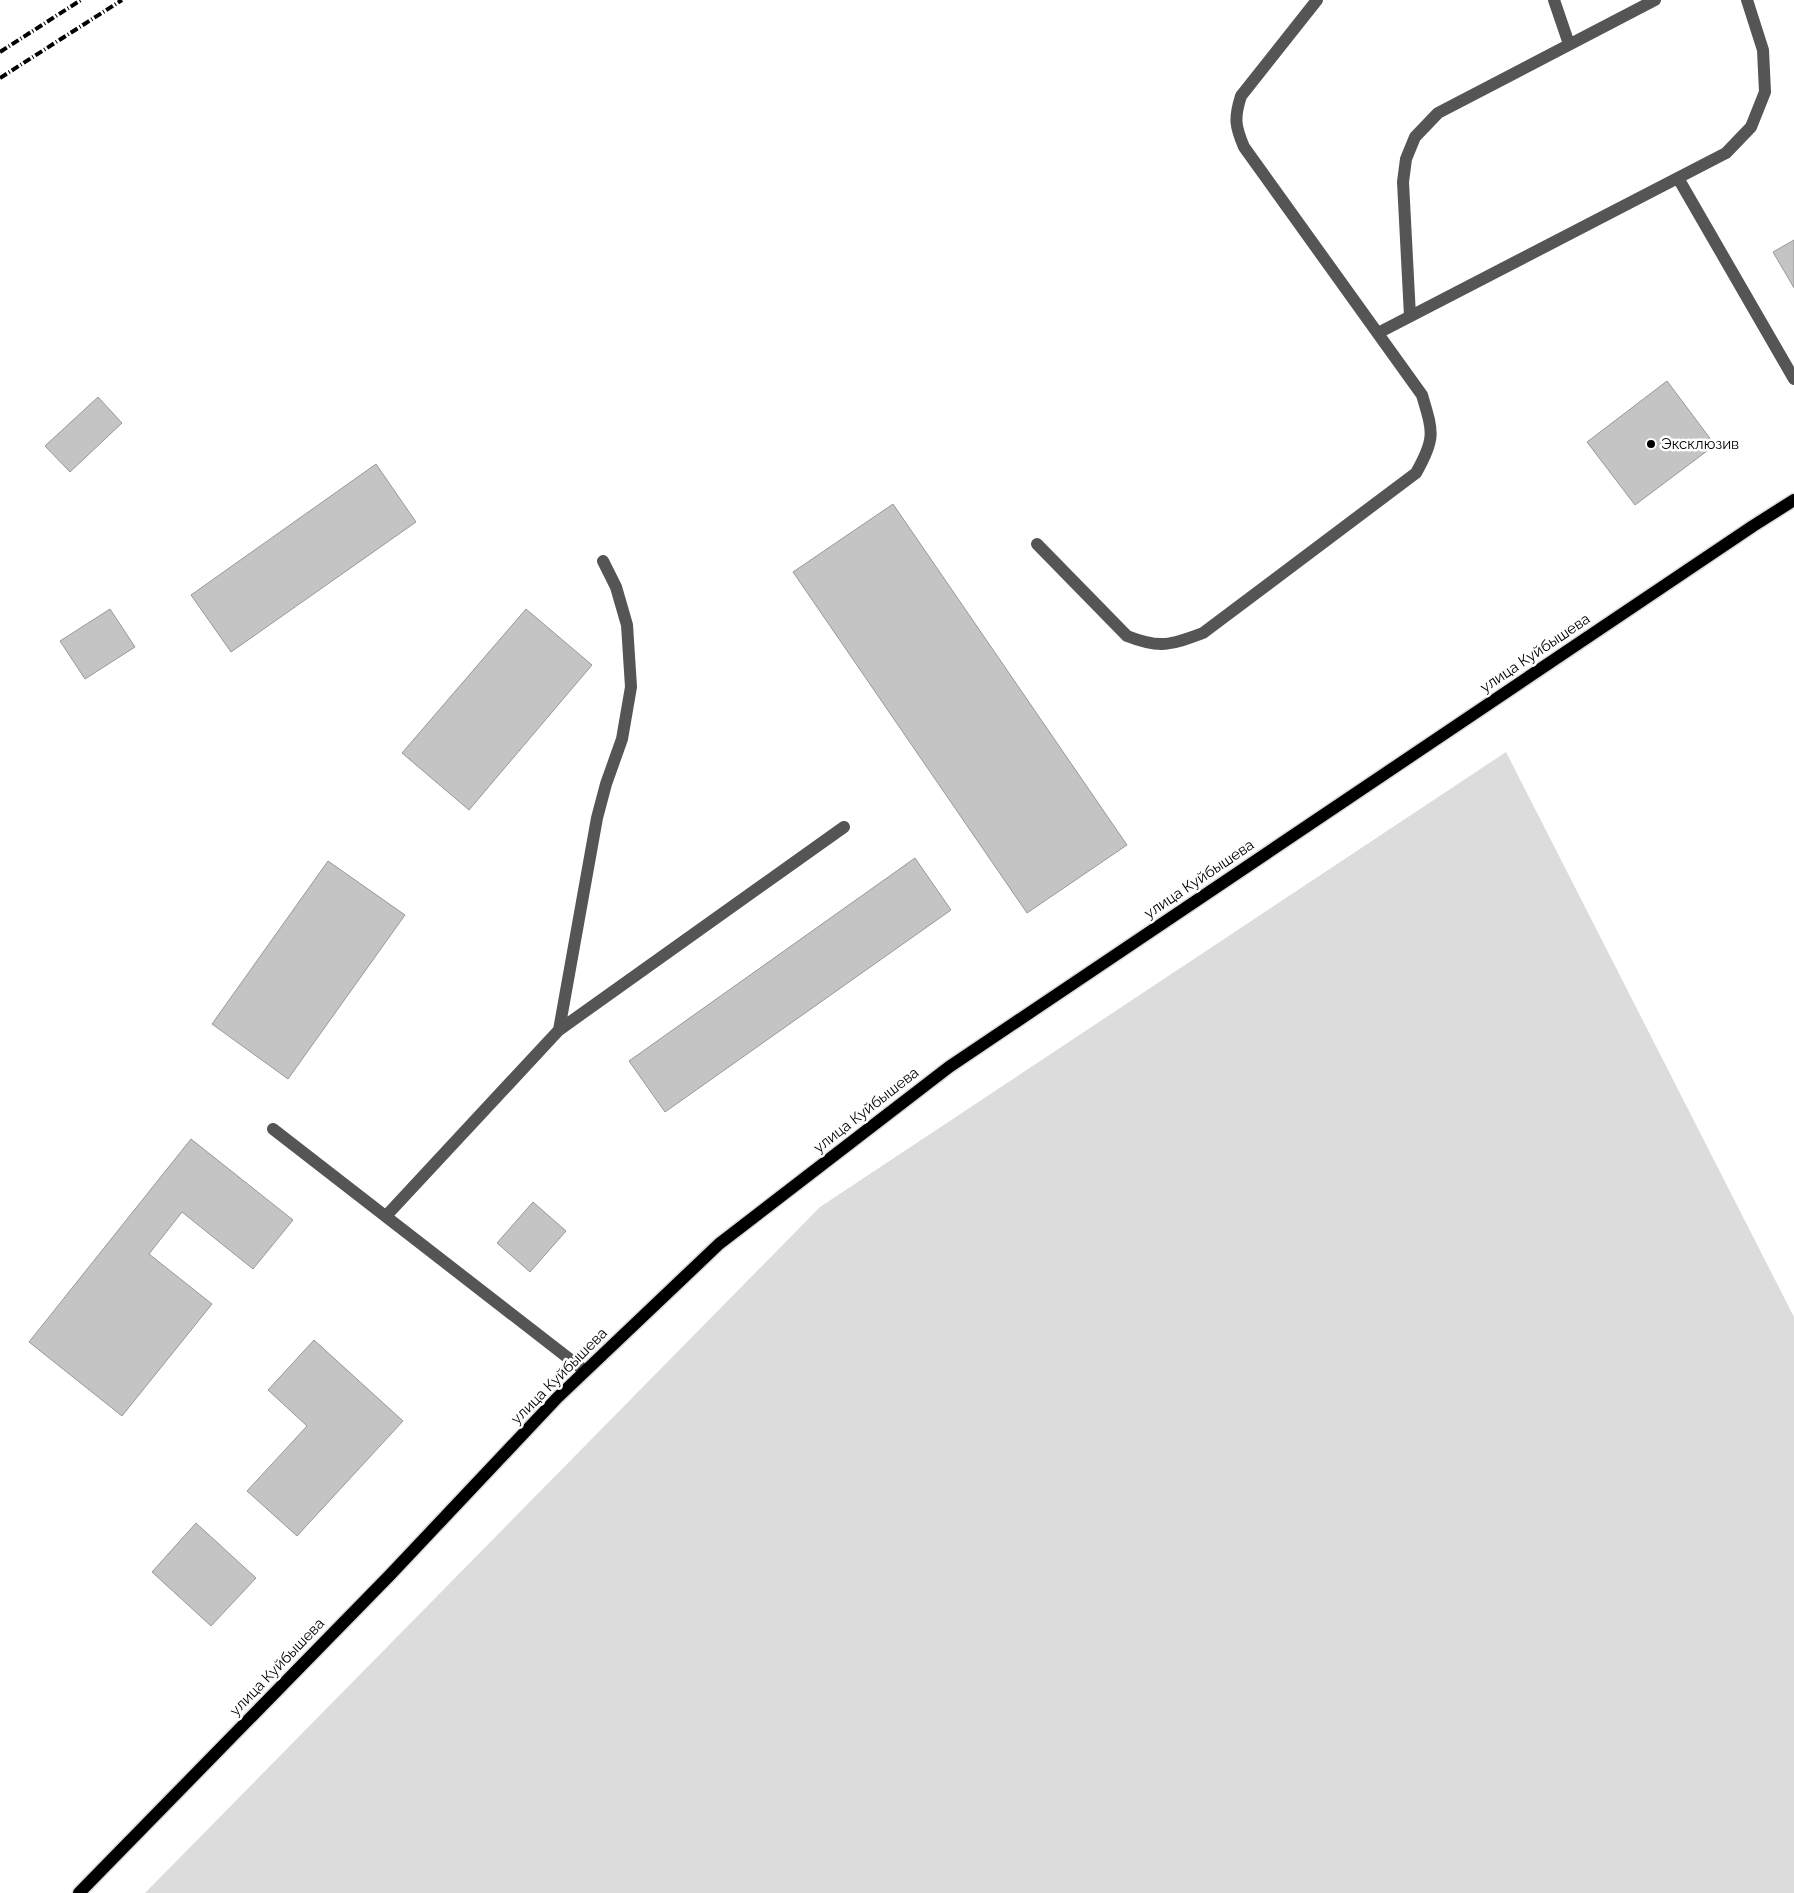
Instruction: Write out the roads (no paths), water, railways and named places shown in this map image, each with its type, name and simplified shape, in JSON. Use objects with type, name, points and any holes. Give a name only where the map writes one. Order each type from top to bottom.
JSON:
[{"type":"main road","name":"улица Куйбышева","points":[[79,1893],[390,1575],[557,1398],[719,1244],[949,1067],[1794,500]]},
{"type":"lane","points":[[1037,544],[1127,636],[1144,643],[1172,644],[1203,633],[1416,473],[1429,451],[1432,428],[1422,395],[1244,147],[1236,130],[1236,113],[1241,96],[1317,0]]},
{"type":"lane","points":[[1554,0],[1569,44]]},
{"type":"lane","points":[[1410,316],[1403,182],[1406,159],[1415,137],[1438,113],[1656,0]]},
{"type":"lane","points":[[1378,333],[1726,153],[1751,127],[1765,92],[1763,50],[1747,0]]},
{"type":"lane","points":[[1678,178],[1794,380]]},
{"type":"lane","points":[[559,1030],[596,818],[622,739],[631,686],[627,625],[616,587],[603,561]]},
{"type":"lane","points":[[386,1216],[559,1030],[844,827]]},
{"type":"lane","points":[[274,1128],[585,1371]]},
{"type":"railway","points":[[0,52],[81,0]]},
{"type":"railway","points":[[0,78],[122,0]]},
{"type":"place","name":"Эксклюзив","points":[[1651,444]]}]
